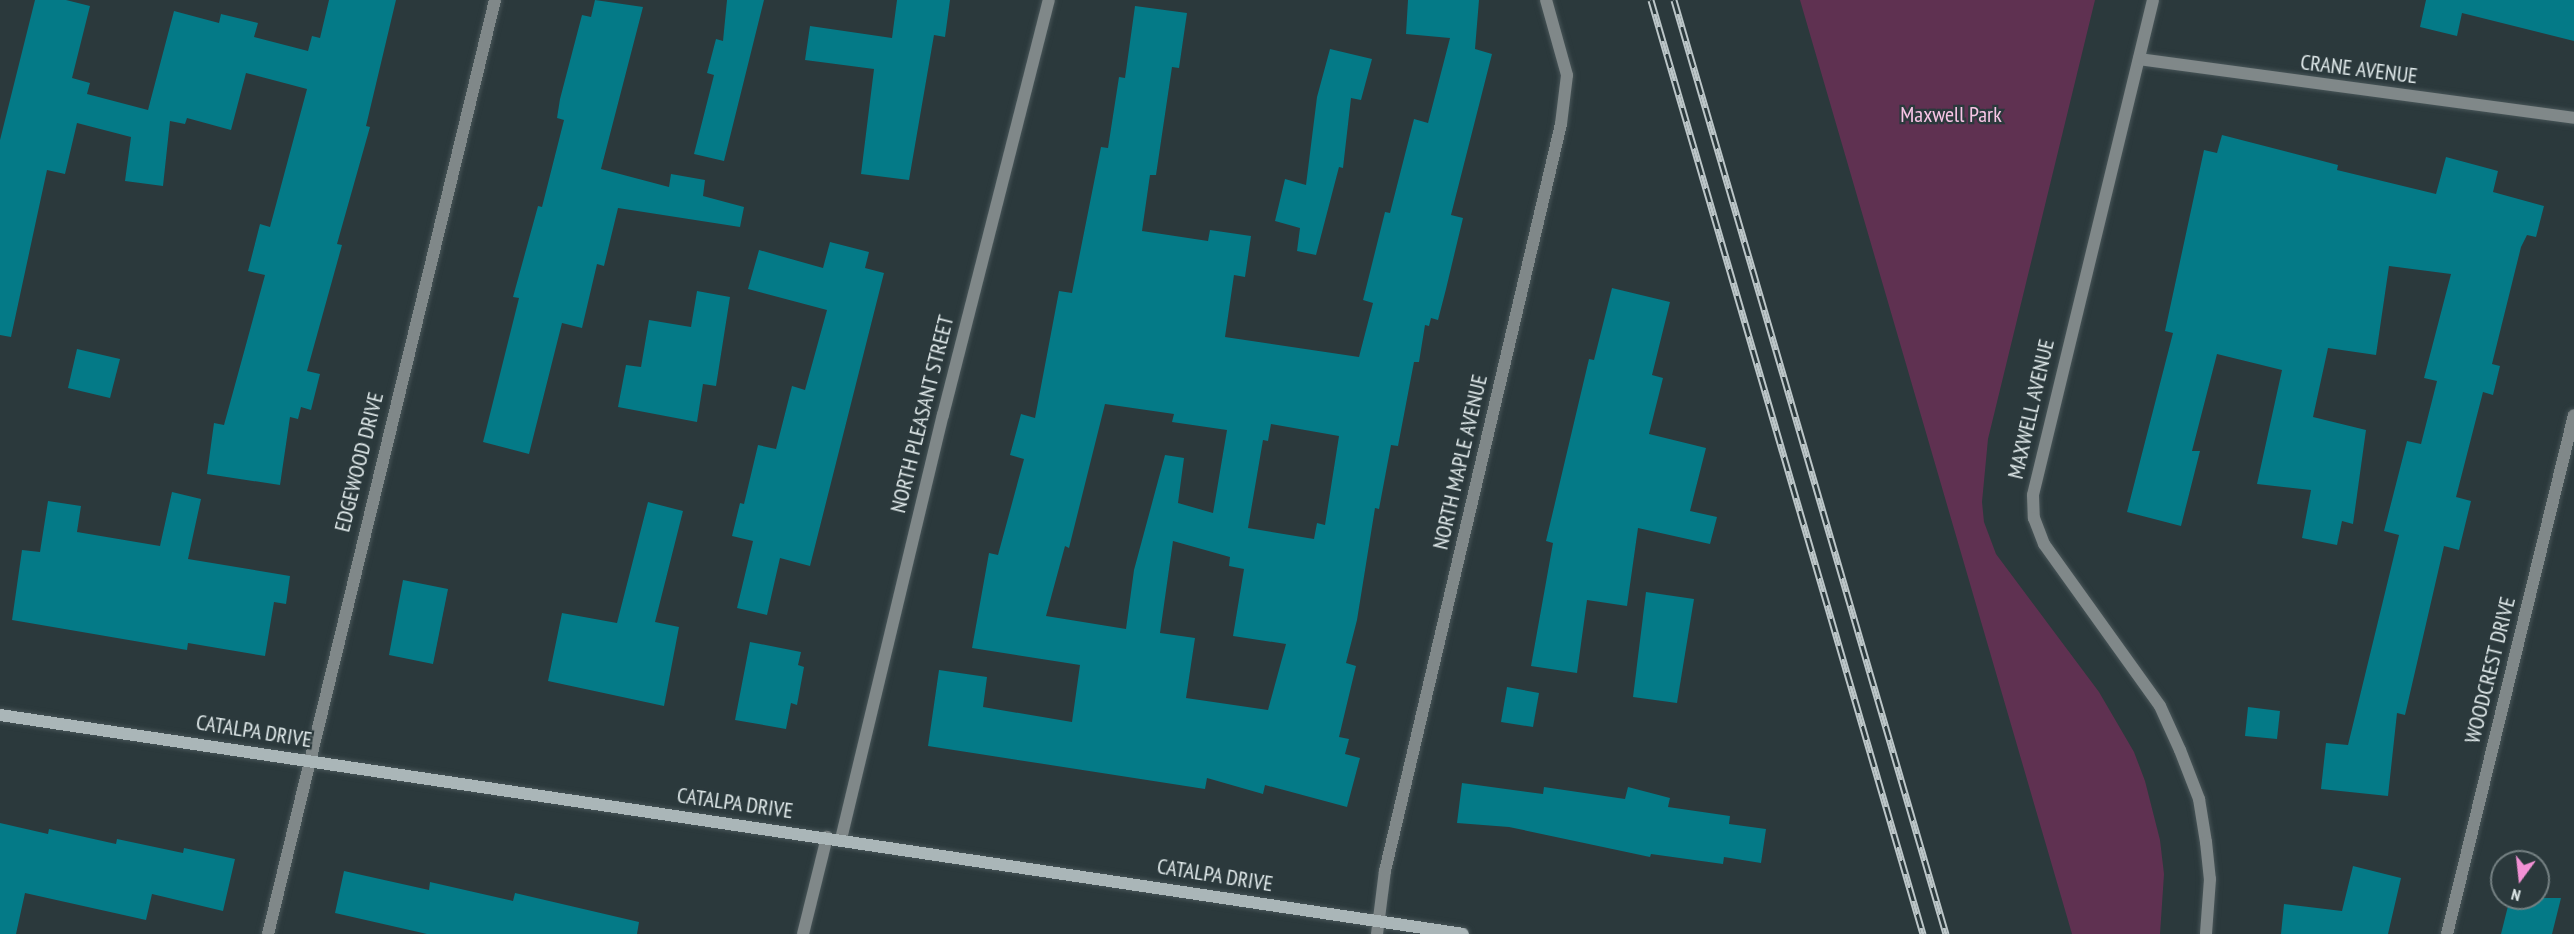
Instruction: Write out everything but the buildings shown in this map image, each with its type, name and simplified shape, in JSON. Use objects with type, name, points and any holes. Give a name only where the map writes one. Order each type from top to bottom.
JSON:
[{"type":"street","name":"EDGEWOOD DRIVE","points":[[268,934],[495,0]]},
{"type":"street","name":"NORTH PLEASANT STREET","points":[[841,839],[943,415],[1049,0]]},
{"type":"street","name":"NORTH MAPLE AVENUE","points":[[1378,928],[1385,871],[1562,123],[1567,75],[1546,0]]},
{"type":"street","name":"MAXWELL AVENUE","points":[[2153,0],[2037,462],[2033,495],[2034,518],[2044,544],[2160,706],[2180,750],[2199,799],[2206,842],[2210,879],[2206,934]]},
{"type":"street","name":"CRANE AVENUE","points":[[2139,59],[2574,118]]},
{"type":"street","name":"WOODCREST DRIVE","points":[[2447,934],[2574,415]]},
{"type":"street","name":"CATALPA DRIVE","points":[[0,715],[841,839],[1378,928],[1463,934]]},
{"type":"street","points":[[803,934],[827,837]]},
{"type":"green space","name":"Maxwell Park","points":[[1800,0],[2095,0],[1988,439],[1982,502],[1984,522],[1996,554],[2099,692],[2134,752],[2145,781],[2160,840],[2164,874],[2160,934],[2072,934]]},
{"type":"railway","points":[[1651,0],[1923,934]]},
{"type":"railway","points":[[1674,0],[1946,934]]}]
